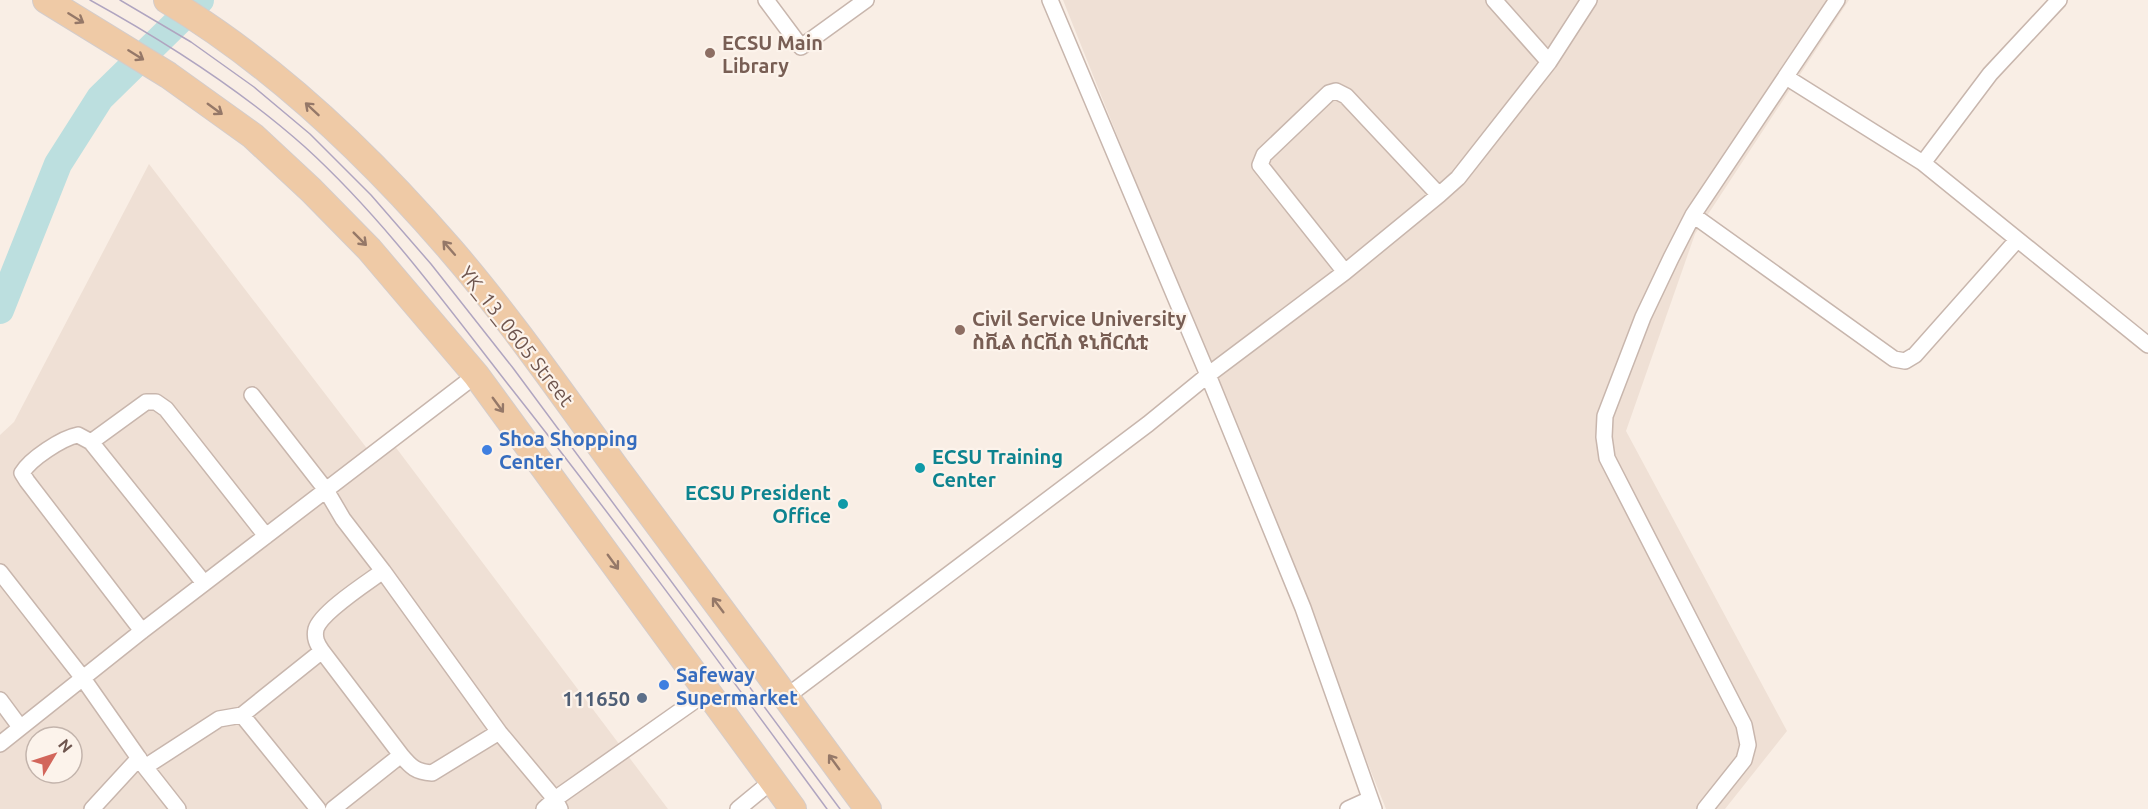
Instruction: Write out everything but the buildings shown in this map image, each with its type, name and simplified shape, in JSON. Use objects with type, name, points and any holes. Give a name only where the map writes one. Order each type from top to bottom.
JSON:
[{"type":"main road","points":[[46,0],[168,75],[253,136],[369,249],[476,375],[793,809]]},
{"type":"main road","name":"YK_13_0605 Street","points":[[167,0],[204,23],[283,81],[374,166],[451,250],[543,368],[868,809]]},
{"type":"street","points":[[766,0],[801,47],[866,0]]},
{"type":"street","points":[[1050,0],[1208,375],[1303,608],[1372,804],[1348,809]]},
{"type":"street","points":[[1494,0],[1549,62]]},
{"type":"street","points":[[786,697],[1148,423],[1344,272],[1439,195],[1458,178],[1549,62],[1589,0]]},
{"type":"street","points":[[1705,809],[1744,760],[1748,745],[1744,725],[1606,458],[1605,416],[1643,317],[1693,215],[1837,0]]},
{"type":"street","points":[[1923,163],[1990,74],[2056,1]]},
{"type":"street","points":[[1786,77],[1923,163],[2148,345]]},
{"type":"street","points":[[1344,272],[1260,165],[1264,155],[1329,93],[1336,91],[1346,96],[1439,195]]},
{"type":"street","points":[[1693,215],[1894,359],[1905,361],[1915,355],[2017,240]]},
{"type":"street","points":[[0,744],[82,677],[476,375]]},
{"type":"street","points":[[252,395],[326,490],[343,519],[553,806],[707,692]]},
{"type":"street","points":[[90,442],[146,402],[156,402],[166,409],[266,536]]},
{"type":"street","points":[[142,631],[22,473],[26,466],[67,437],[78,435],[90,442],[204,583]]},
{"type":"street","points":[[383,571],[322,618],[316,630],[316,642],[322,651],[401,755],[412,768],[420,772],[432,773],[499,732]]},
{"type":"street","points":[[0,572],[82,677],[142,763],[178,809]]},
{"type":"street","points":[[92,809],[142,763],[219,719],[242,714],[322,651]]},
{"type":"street","points":[[0,700],[21,727]]},
{"type":"street","points":[[242,714],[318,809]]},
{"type":"street","points":[[333,809],[401,755]]},
{"type":"street","points":[[738,809],[772,781]]},
{"type":"shaded area","points":[[1063,0],[1849,0],[1695,234],[1626,431],[1787,731],[1725,809],[1386,809]]},
{"type":"shaded area","points":[[149,164],[372,455],[391,441],[668,809],[0,809],[0,435],[14,422]]},
{"type":"waterway","points":[[0,310],[58,164],[100,98],[200,0]]},
{"type":"tram line","points":[[90,0],[174,50],[255,105],[305,147],[360,202],[435,291],[589,488],[827,809]]},
{"type":"tram line","points":[[120,0],[191,42],[254,87],[310,134],[371,195],[431,264],[513,368],[840,809]]},
{"type":"place","name":"ECSU Main Library","points":[[710,53]]},
{"type":"place","name":"Civil Service University ስቪል ሰርቪስ ዩኒቨርሲቲ","points":[[960,330]]},
{"type":"place","name":"Shoa Shopping Center","points":[[487,450]]},
{"type":"place","name":"ECSU Training Center","points":[[920,468]]},
{"type":"place","name":"ECSU President Office","points":[[843,504]]},
{"type":"place","name":"Safeway Supermarket","points":[[664,685]]},
{"type":"place","name":"111650","points":[[642,698]]}]
